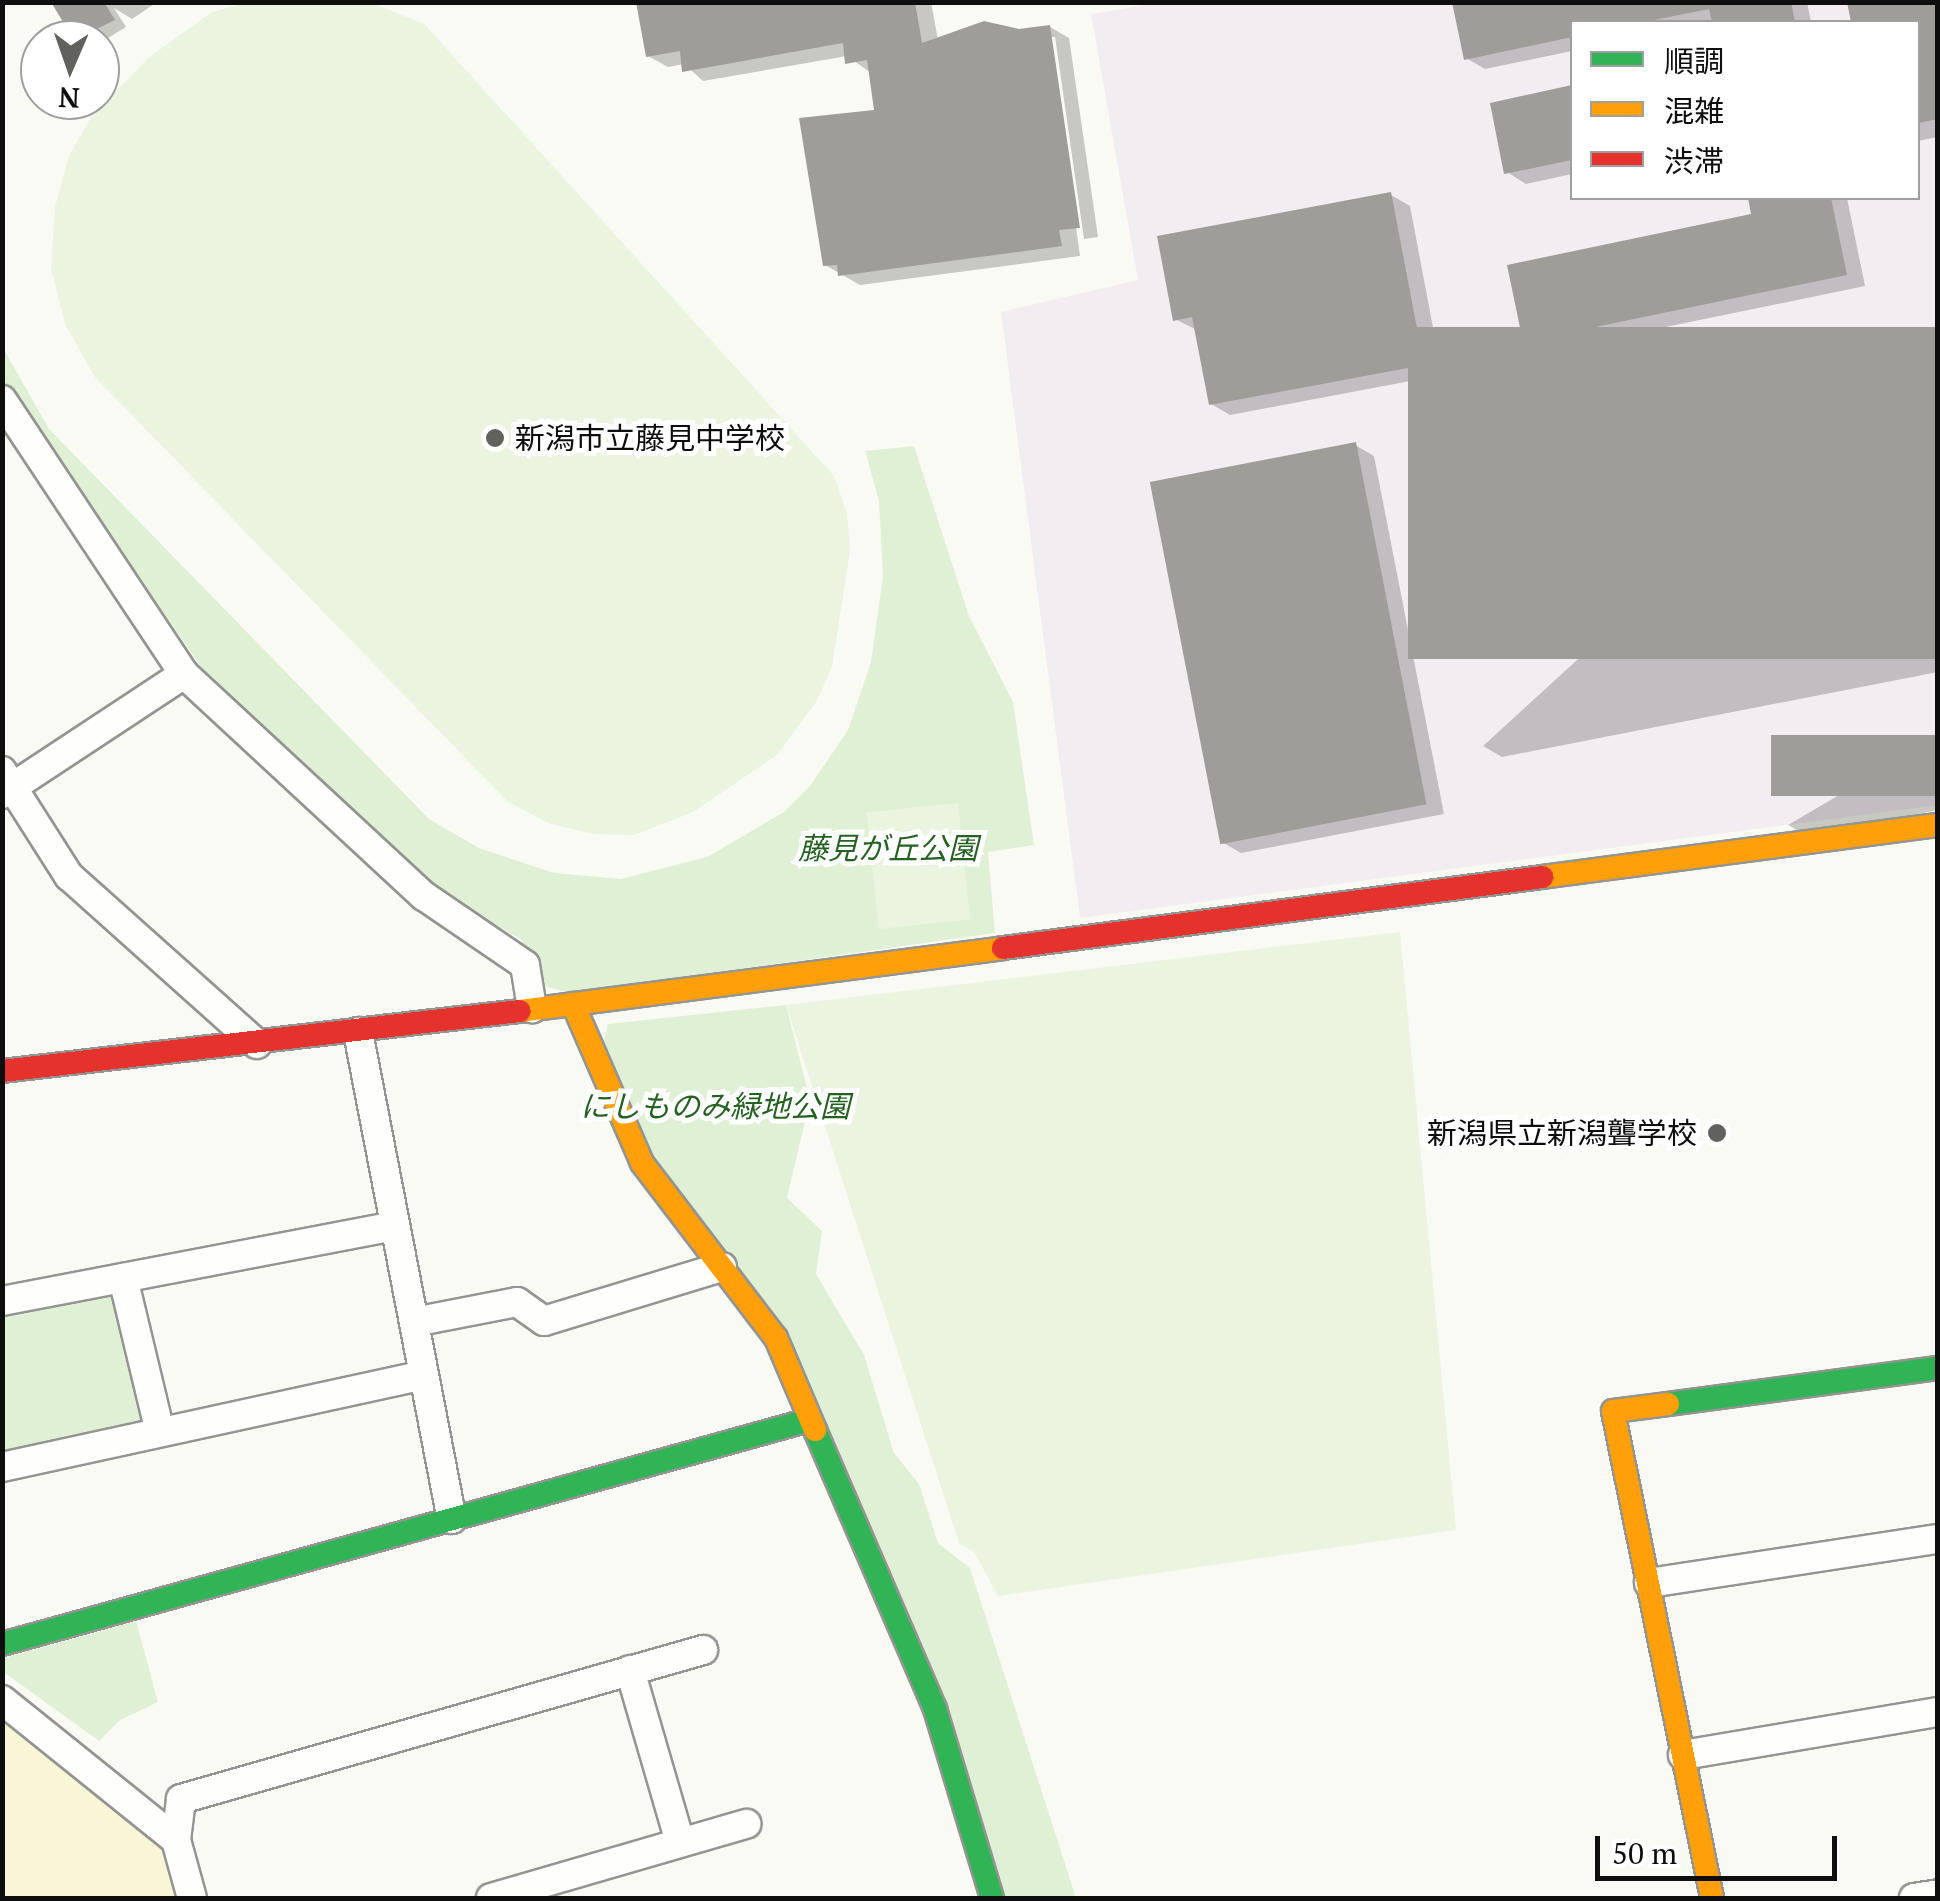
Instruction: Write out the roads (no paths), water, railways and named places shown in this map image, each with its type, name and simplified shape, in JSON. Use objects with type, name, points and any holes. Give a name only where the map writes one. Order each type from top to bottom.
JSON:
[{"type":"street","points":[[2,400],[184,674],[424,896],[525,965],[532,1008]]},
{"type":"street","points":[[184,674],[6,784],[69,876],[257,1044]]},
{"type":"street","points":[[2,1072],[358,1032],[1938,825]]},
{"type":"street","points":[[573,1004],[642,1163],[776,1338],[935,1709],[992,1898]]},
{"type":"street","points":[[358,1032],[452,1520]]},
{"type":"street","points":[[2,1301],[394,1226]]},
{"type":"street","points":[[414,1322],[518,1302],[544,1321],[722,1268]]},
{"type":"street","points":[[123,1278],[160,1432]]},
{"type":"street","points":[[1712,1898],[1612,1411],[1938,1368]]},
{"type":"street","points":[[2,1467],[423,1375]]},
{"type":"street","points":[[2,1644],[810,1420]]},
{"type":"street","points":[[1649,1583],[1938,1538]]},
{"type":"street","points":[[192,1898],[176,1840],[181,1800],[703,1650]]},
{"type":"street","points":[[630,1670],[680,1842]]},
{"type":"street","points":[[2,1700],[176,1840]]},
{"type":"street","points":[[1683,1754],[1938,1712]]},
{"type":"street","points":[[491,1898],[746,1824]]},
{"type":"street","points":[[1914,1898],[1938,1894]]},
{"type":"place","name":"新潟市立藤見中学校","points":[[495,438]]},
{"type":"place","name":"新潟県立新潟聾学校","points":[[1717,1133]]},
{"type":"park label","name":"藤見が丘公園","points":[[888,848]]},
{"type":"park label","name":"にしものみ緑地公園","points":[[715,1106]]}]
